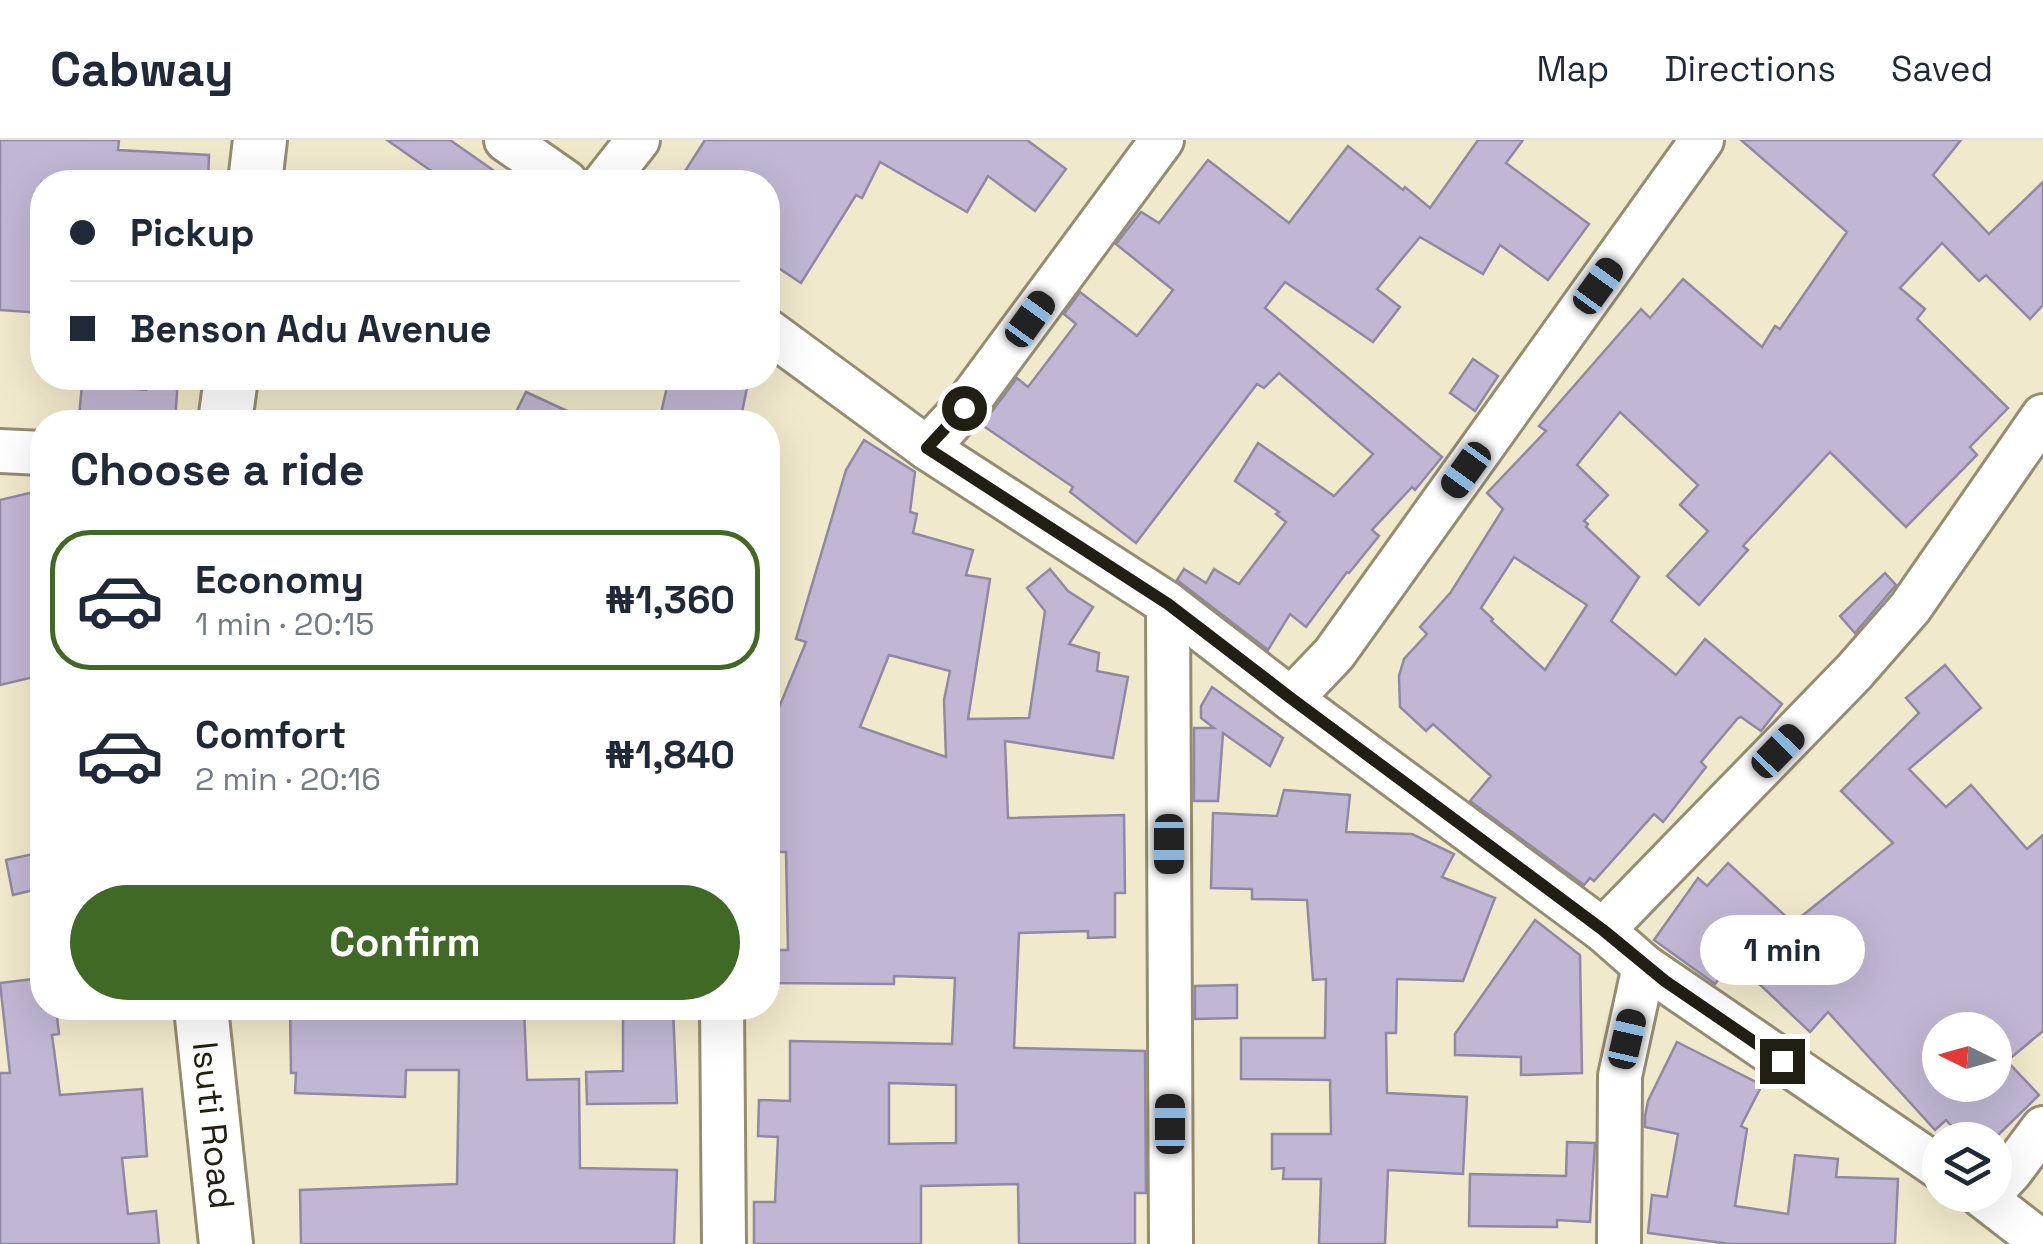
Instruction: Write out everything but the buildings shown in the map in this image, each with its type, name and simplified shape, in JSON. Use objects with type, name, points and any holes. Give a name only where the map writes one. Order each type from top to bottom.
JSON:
[{"type":"street","points":[[256,170],[260,140]]},
{"type":"street","points":[[506,140],[549,170]]},
{"type":"street","points":[[614,170],[638,140]]},
{"type":"street","points":[[927,448],[964,408],[1162,140]]},
{"type":"street","points":[[1292,699],[1334,654],[1702,140]]},
{"type":"street","points":[[780,340],[927,448],[1168,604],[1603,930],[1644,966],[1922,1156]]},
{"type":"street","points":[[1603,930],[1854,672],[1910,608],[2043,416]]},
{"type":"street","points":[[0,451],[30,452]]},
{"type":"street","points":[[1168,604],[1170,1244]]},
{"type":"street","points":[[1619,1244],[1620,1076],[1644,966]]},
{"type":"street","name":"Isuti Road","points":[[202,1020],[226,1244]]},
{"type":"street","points":[[722,1020],[724,1244]]},
{"type":"street","points":[[2012,1169],[2043,1128]]},
{"type":"street","points":[[2008,1212],[2043,1242]]},
{"type":"route","points":[[964,408],[927,448],[1168,604],[1603,930],[1644,966],[1782,1061]]}]
